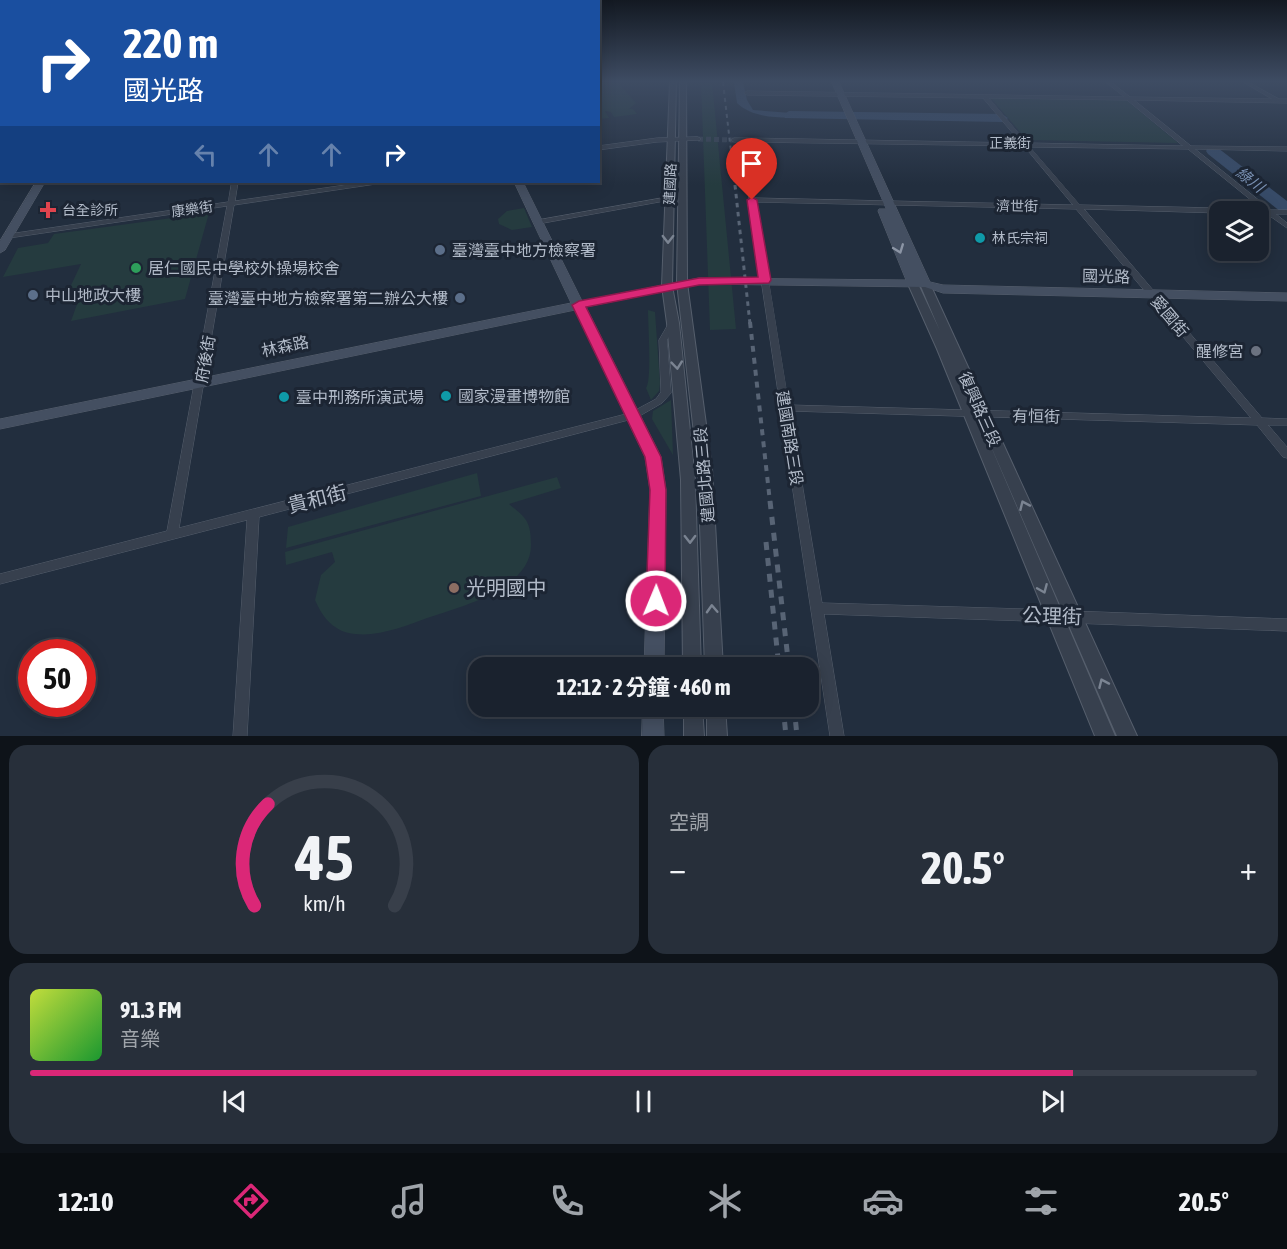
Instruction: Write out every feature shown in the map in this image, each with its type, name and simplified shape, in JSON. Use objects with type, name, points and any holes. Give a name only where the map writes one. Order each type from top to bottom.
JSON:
[{"type":"main road","name":"復興路三段","points":[[847,116],[919,284]]},
{"type":"main road","points":[[0,250],[39,183]]},
{"type":"main road","points":[[518,183],[653,457],[657,473],[654,657]]},
{"type":"main road","name":"國光路","points":[[579,305],[667,286],[765,280],[919,284],[943,289],[1287,289]]},
{"type":"main road","name":"國光路","points":[[1147,289],[1287,297]]},
{"type":"main road","name":"林森路","points":[[0,424],[579,305]]},
{"type":"main road","points":[[653,717],[653,736]]},
{"type":"street","name":"建國路","points":[[667,286],[672,116]]},
{"type":"street","name":"建國路","points":[[682,284],[684,116]]},
{"type":"street","name":"愛國街","points":[[1001,116],[1287,454]]},
{"type":"street","points":[[1151,116],[1255,201]]},
{"type":"street","points":[[600,148],[672,139],[699,139]]},
{"type":"street","name":"正義街","points":[[734,140],[1287,149]]},
{"type":"street","name":"建國南路三段","points":[[747,140],[752,200],[837,736]]},
{"type":"street","name":"府後街","points":[[172,535],[201,383],[235,183]]},
{"type":"street","name":"康樂街","points":[[9,236],[366,183]]},
{"type":"street","points":[[538,222],[668,199]]},
{"type":"street","name":"濟世街","points":[[752,200],[1209,211]]},
{"type":"street","points":[[1269,212],[1287,226]]},
{"type":"street","name":"濟世街","points":[[1269,212],[1285,212]]},
{"type":"street","name":"建國北路三段","points":[[682,284],[705,469],[714,657]]},
{"type":"street","name":"復興路三段","points":[[919,284],[976,414],[1127,736]]},
{"type":"street","name":"建國北路三段","points":[[667,286],[673,323],[688,480],[692,657]]},
{"type":"street","name":"貴和街","points":[[0,579],[253,516],[633,416],[660,401],[666,393],[663,340],[673,323]]},
{"type":"street","name":"有恒街","points":[[785,408],[1287,422]]},
{"type":"street","name":"復興路三段","points":[[976,414],[1054,616],[1105,736]]},
{"type":"street","points":[[240,736],[253,516]]},
{"type":"street","name":"公理街","points":[[817,608],[1287,625]]},
{"type":"street","points":[[693,717],[694,736]]},
{"type":"street","points":[[716,717],[717,736]]},
{"type":"green space","points":[[702,116],[715,116],[736,329],[710,330]]},
{"type":"green space","points":[[1007,116],[1146,116],[1178,143],[1027,140]]},
{"type":"green space","points":[[524,208],[532,227],[512,230],[499,224],[498,219],[507,211]]},
{"type":"green space","name":"居仁國民中學校外操場校舍","points":[[209,213],[185,299],[71,321],[80,296],[65,298],[81,264],[3,277],[18,248],[48,243],[54,234]]},
{"type":"green space","points":[[648,310],[655,312],[660,383],[659,391],[651,400],[646,388],[649,364]]},
{"type":"green space","points":[[671,400],[673,455],[652,419],[653,411]]},
{"type":"green space","points":[[477,473],[481,496],[286,548],[288,527]]},
{"type":"green space","points":[[557,477],[561,488],[509,504],[523,517],[530,530],[531,545],[528,560],[520,573],[508,584],[477,601],[403,627],[374,634],[355,634],[341,630],[330,623],[315,600],[321,575],[335,562],[332,552],[286,565],[285,552]]},
{"type":"water","points":[[768,116],[817,116],[786,118]]},
{"type":"waterway","name":"綠川","points":[[885,116],[1002,118]]},
{"type":"waterway","name":"綠川","points":[[1213,151],[1287,209]]},
{"type":"tunnel","points":[[698,139],[734,140]]},
{"type":"railway","points":[[727,116],[735,187]]},
{"type":"railway","points":[[735,185],[750,324]]},
{"type":"railway","points":[[750,322],[770,502]]},
{"type":"railway","points":[[770,501],[788,657]]},
{"type":"railway","points":[[766,542],[778,657]]},
{"type":"railway","points":[[784,717],[786,736]]},
{"type":"railway","points":[[795,717],[797,736]]},
{"type":"place","name":"台全診所","points":[[48,210]]},
{"type":"place","name":"林氏宗祠","points":[[980,238]]},
{"type":"place","name":"臺灣臺中地方檢察署","points":[[440,250]]},
{"type":"place","name":"居仁國民中學校外操場校舍","points":[[136,268]]},
{"type":"place","name":"中山地政大樓","points":[[33,295]]},
{"type":"place","name":"臺灣臺中地方檢察署第二辦公大樓","points":[[460,298]]},
{"type":"place","name":"醒修宮","points":[[1256,351]]},
{"type":"place","name":"國家漫畫博物館","points":[[446,396]]},
{"type":"place","name":"臺中刑務所演武場","points":[[284,397]]},
{"type":"place","name":"光明國中","points":[[454,588]]},
{"type":"route","points":[[656,601],[658,490],[653,457],[579,305],[699,281],[765,280],[752,200]]}]
